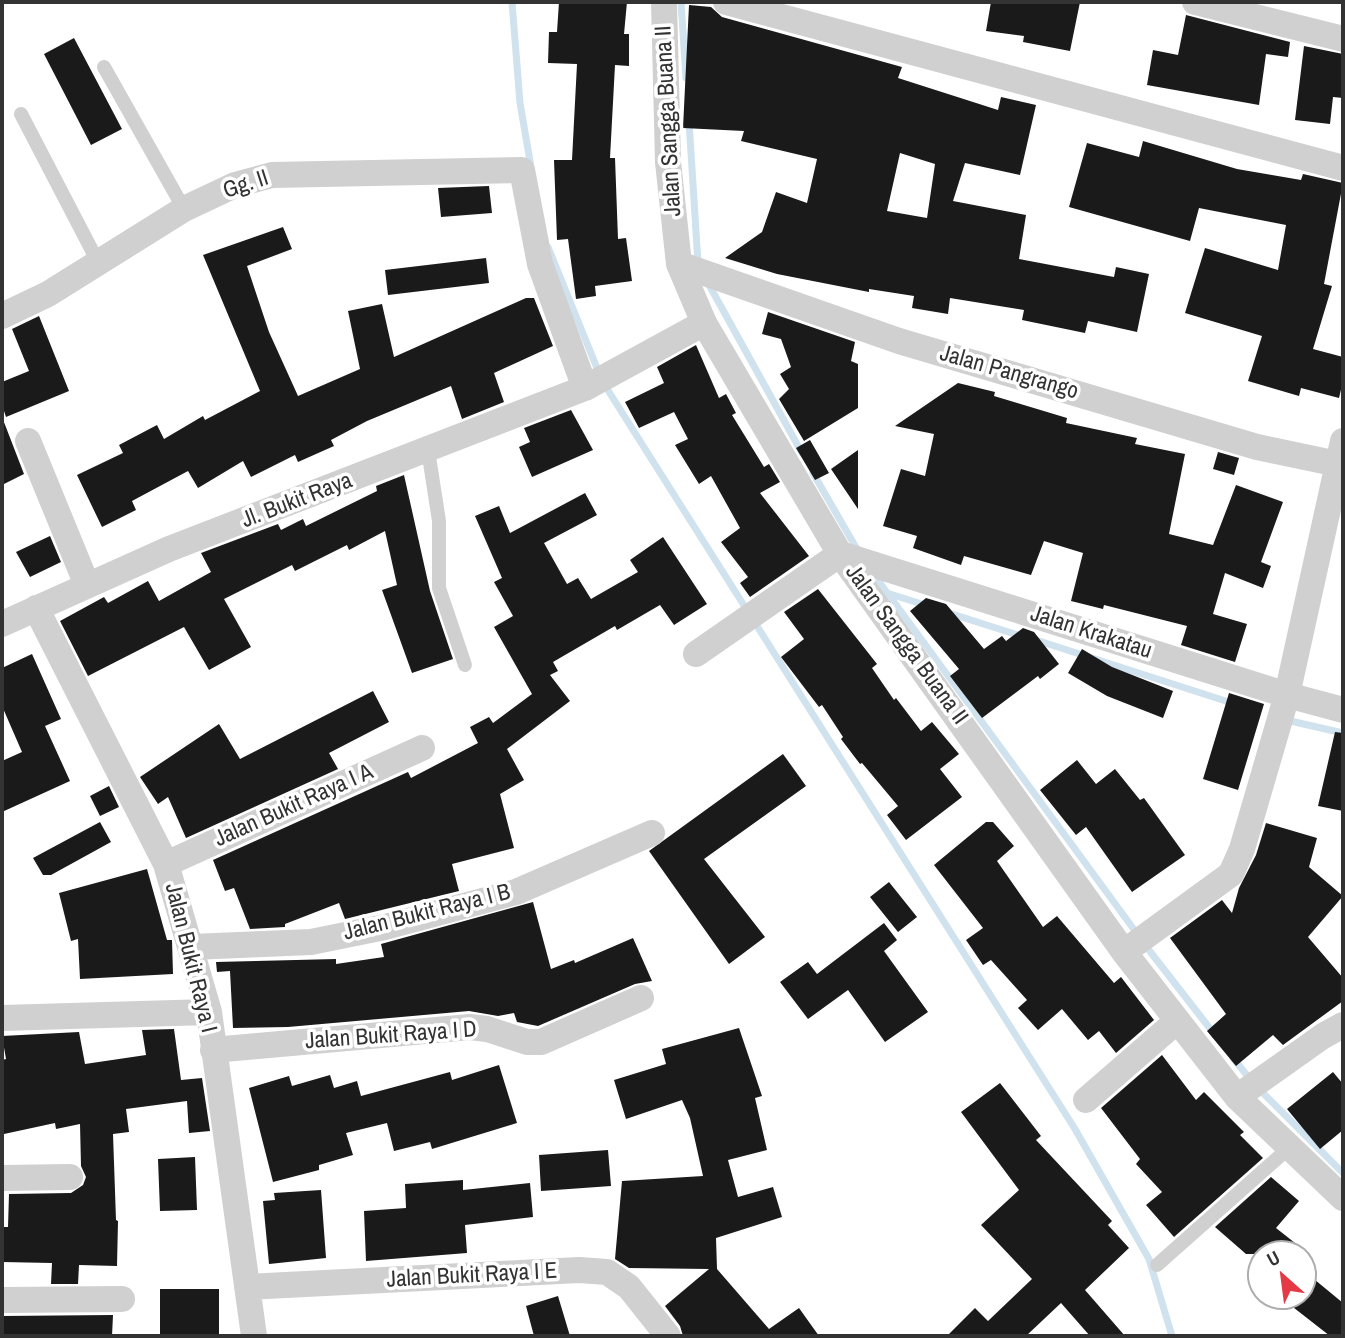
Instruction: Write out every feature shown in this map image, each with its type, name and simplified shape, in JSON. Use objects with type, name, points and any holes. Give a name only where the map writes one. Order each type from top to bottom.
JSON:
[{"type":"street","name":"Jalan Sangga Buana II","points":[[664,2],[668,162],[679,264],[704,323],[840,554],[1124,951],[1237,1097],[1343,1198]]},
{"type":"street","points":[[726,2],[1343,168]]},
{"type":"street","points":[[1195,2],[1343,39]]},
{"type":"street","name":"Gg. II","points":[[2,316],[48,294],[184,209],[235,185],[272,175],[522,170],[540,264],[590,386]]},
{"type":"street","name":"Jalan Pangrango","points":[[679,264],[899,341],[1257,447],[1342,457]]},
{"type":"street","name":"Jl. Bukit Raya","points":[[2,624],[169,549],[590,386],[704,323]]},
{"type":"street","points":[[28,441],[87,585]]},
{"type":"street","points":[[1124,951],[1208,894],[1231,874],[1242,849],[1287,695],[1342,457]]},
{"type":"street","points":[[696,654],[840,554]]},
{"type":"street","name":"Jalan Krakatau","points":[[840,554],[1287,695],[1343,710]]},
{"type":"street","name":"Jalan Bukit Raya I","points":[[36,608],[166,864],[191,947],[209,1012],[254,1336]]},
{"type":"street","name":"Jalan Bukit Raya I A","points":[[166,864],[422,748]]},
{"type":"street","name":"Jalan Bukit Raya I B","points":[[191,947],[311,942],[385,927],[516,892],[652,833]]},
{"type":"street","name":"Jalan Bukit Raya I D","points":[[213,1050],[470,1027],[487,1029],[527,1042],[541,1042],[641,998]]},
{"type":"street","points":[[2,1018],[209,1012]]},
{"type":"street","points":[[1086,1100],[1177,1021]]},
{"type":"street","points":[[1237,1097],[1323,1036],[1343,1025]]},
{"type":"street","points":[[2,1178],[70,1177]]},
{"type":"street","name":"Jalan Bukit Raya I E","points":[[247,1287],[579,1270],[607,1272],[629,1287],[668,1336]]},
{"type":"street","points":[[2,1300],[122,1298]]},
{"type":"lane","points":[[104,67],[184,209]]},
{"type":"lane","points":[[21,114],[98,262]]},
{"type":"lane","points":[[428,450],[439,521],[439,589],[465,665]]},
{"type":"lane","points":[[1157,1265],[1290,1147]]},
{"type":"building","points":[[559,2],[627,2],[624,34],[629,34],[629,66],[615,65],[610,158],[615,158],[618,239],[626,238],[632,281],[595,286],[596,296],[576,299],[568,239],[557,240],[554,160],[572,160],[577,64],[548,63],[549,32],[557,32]]},
{"type":"building","points":[[991,2],[1080,2],[1070,51],[1023,42],[1024,36],[986,31]]},
{"type":"building","points":[[689,5],[711,7],[722,17],[902,67],[898,78],[998,110],[1001,97],[1036,105],[1020,175],[965,163],[953,201],[1026,215],[1019,259],[1114,277],[1116,267],[1149,274],[1137,332],[1088,321],[1085,333],[1022,320],[1024,310],[950,298],[948,314],[912,308],[914,296],[869,289],[869,292],[777,274],[725,258],[762,232],[776,192],[807,203],[817,159],[741,141],[744,131],[683,128]],"holes":[[[900,153],[935,164],[927,218],[887,211]]]},
{"type":"building","points":[[1186,15],[1290,42],[1288,57],[1266,54],[1259,105],[1147,85],[1153,50],[1178,55]]},
{"type":"building","points":[[74,38],[122,129],[91,145],[44,54]]},
{"type":"building","points":[[1304,46],[1343,54],[1343,98],[1333,97],[1330,124],[1295,120]]},
{"type":"building","points":[[1143,141],[1237,169],[1301,180],[1303,174],[1343,183],[1324,284],[1332,286],[1313,349],[1343,357],[1343,381],[1339,398],[1301,388],[1299,396],[1248,381],[1262,336],[1185,313],[1205,248],[1278,270],[1286,225],[1199,208],[1190,241],[1069,207],[1087,143],[1139,157]]},
{"type":"building","points":[[489,186],[492,213],[441,217],[438,188]]},
{"type":"building","points":[[283,227],[292,249],[247,266],[269,332],[298,396],[360,369],[348,311],[382,304],[394,357],[526,298],[534,298],[553,346],[494,373],[504,402],[462,419],[451,386],[367,421],[331,440],[334,446],[298,462],[295,455],[251,477],[243,461],[198,488],[188,471],[132,501],[136,510],[102,527],[77,475],[123,453],[119,445],[157,425],[164,439],[203,416],[205,420],[260,391],[203,255]]},
{"type":"building","points":[[486,258],[489,283],[388,295],[385,270]]},
{"type":"building","points":[[768,312],[855,342],[851,361],[858,364],[858,408],[804,441],[779,399],[789,389],[780,374],[791,367],[781,339],[762,334]]},
{"type":"building","points":[[39,316],[69,391],[6,417],[2,405],[2,382],[29,371],[12,329]]},
{"type":"building","points":[[696,345],[719,398],[726,394],[736,413],[732,415],[764,467],[769,464],[780,482],[760,493],[809,556],[750,597],[740,583],[748,577],[721,542],[740,528],[711,476],[699,484],[675,445],[688,439],[674,412],[639,428],[625,402],[664,383],[657,367]]},
{"type":"building","points":[[958,383],[995,392],[994,396],[1067,418],[1066,423],[1137,438],[1135,444],[1185,454],[1169,534],[1213,545],[1236,485],[1283,502],[1261,562],[1271,566],[1263,588],[1225,573],[1213,614],[1247,624],[1235,662],[1181,645],[1187,626],[1104,605],[1103,609],[1071,601],[1083,553],[1044,541],[1031,575],[964,556],[961,565],[913,548],[917,536],[883,526],[901,469],[925,476],[934,434],[895,426]]},
{"type":"building","points":[[571,410],[593,450],[532,477],[519,447],[530,442],[524,428]]},
{"type":"building","points":[[2,417],[24,474],[2,485]]},
{"type":"building","points":[[810,440],[829,473],[815,480],[796,448]]},
{"type":"building","points":[[858,450],[858,509],[831,469]]},
{"type":"building","points":[[1218,452],[1239,458],[1234,475],[1213,469]]},
{"type":"building","points":[[404,475],[430,591],[453,659],[412,673],[382,590],[397,585],[385,531],[349,550],[347,545],[295,571],[292,565],[224,599],[251,647],[209,670],[184,627],[88,676],[60,621],[104,597],[108,603],[148,581],[159,601],[211,572],[201,553],[278,524],[281,530],[303,519],[306,526],[377,491],[376,486]]},
{"type":"building","points":[[585,493],[597,515],[544,543],[567,584],[578,578],[591,599],[638,572],[630,560],[663,537],[707,604],[674,625],[660,605],[617,630],[615,626],[553,662],[558,671],[550,675],[570,701],[507,749],[524,780],[500,794],[514,848],[452,864],[459,891],[345,919],[339,903],[285,924],[285,927],[250,929],[234,888],[225,891],[213,860],[408,772],[411,778],[478,743],[470,727],[489,717],[493,723],[532,694],[494,627],[513,616],[494,582],[502,578],[475,516],[499,506],[510,533]]},
{"type":"building","points":[[50,536],[61,562],[30,577],[16,552]]},
{"type":"building","points":[[818,589],[877,664],[872,668],[894,700],[896,698],[921,731],[932,722],[959,754],[940,769],[962,797],[906,840],[887,815],[898,806],[862,763],[860,764],[841,739],[843,737],[822,705],[819,707],[781,657],[804,639],[784,612]]},
{"type":"building","points":[[926,598],[946,604],[984,649],[1002,636],[1006,641],[1023,628],[1034,632],[1059,664],[1040,679],[1038,676],[982,718],[950,676],[959,669],[910,611]]},
{"type":"building","points":[[1082,649],[1112,667],[1173,691],[1163,718],[1107,696],[1068,673]]},
{"type":"building","points":[[32,654],[61,719],[45,726],[70,781],[2,812],[2,761],[22,752],[2,706],[2,668]]},
{"type":"building","points":[[373,691],[389,722],[329,753],[338,769],[186,838],[168,797],[158,804],[140,777],[219,724],[240,759]]},
{"type":"building","points":[[1229,693],[1264,704],[1238,790],[1203,779]]},
{"type":"building","points":[[1335,732],[1343,733],[1343,811],[1318,806]]},
{"type":"building","points":[[783,754],[806,786],[704,859],[765,937],[729,964],[649,851]]},
{"type":"building","points":[[1077,760],[1096,784],[1115,769],[1140,800],[1144,798],[1185,855],[1132,892],[1086,827],[1076,835],[1040,790]]},
{"type":"building","points":[[109,786],[119,807],[100,816],[90,796]]},
{"type":"building","points":[[100,822],[111,842],[51,875],[43,875],[33,858]]},
{"type":"building","points":[[986,822],[993,822],[1014,846],[997,861],[1043,927],[1057,916],[1114,983],[1121,977],[1154,1020],[1116,1053],[1099,1031],[1088,1040],[1062,1009],[1038,1030],[1018,1008],[1027,1000],[991,960],[983,965],[966,940],[983,928],[934,865]]},
{"type":"building","points":[[1266,823],[1317,838],[1309,867],[1343,896],[1308,937],[1343,978],[1343,1001],[1283,1045],[1273,1035],[1236,1066],[1207,1031],[1226,1014],[1170,938],[1222,900],[1232,913],[1239,888],[1256,855]]},
{"type":"building","points":[[147,869],[167,940],[172,940],[173,974],[80,979],[78,939],[71,941],[59,893]]},
{"type":"building","points":[[889,882],[917,917],[898,932],[870,897]]},
{"type":"building","points":[[533,902],[551,969],[574,960],[575,963],[633,938],[652,981],[635,984],[538,1026],[517,1022],[514,1013],[498,1016],[469,1011],[288,1027],[233,1028],[230,971],[217,972],[216,962],[336,959],[336,964],[384,957],[381,944]]},
{"type":"building","points":[[884,923],[897,940],[884,951],[928,1012],[885,1042],[848,990],[808,1019],[780,982],[808,962],[817,974]]},
{"type":"building","points":[[739,1028],[762,1096],[755,1098],[767,1150],[728,1160],[738,1197],[773,1187],[782,1217],[716,1238],[717,1269],[769,1329],[799,1308],[819,1336],[683,1336],[680,1326],[665,1306],[709,1269],[629,1268],[615,1259],[622,1181],[703,1176],[690,1118],[682,1100],[626,1119],[614,1080],[666,1064],[662,1049]]},
{"type":"building","points":[[174,1029],[181,1080],[202,1078],[210,1131],[189,1133],[187,1101],[126,1109],[129,1132],[113,1134],[118,1221],[117,1266],[79,1265],[78,1284],[51,1284],[52,1263],[2,1262],[2,1227],[8,1227],[9,1194],[71,1193],[83,1185],[86,1177],[81,1166],[80,1124],[56,1129],[55,1123],[4,1134],[2,1060],[6,1059],[2,1036],[79,1032],[85,1064],[146,1055],[142,1030]]},
{"type":"building","points":[[1162,1055],[1196,1100],[1204,1092],[1244,1132],[1240,1135],[1263,1158],[1174,1237],[1146,1205],[1162,1192],[1136,1164],[1140,1159],[1101,1108]]},
{"type":"building","points":[[499,1065],[517,1123],[432,1149],[430,1142],[394,1151],[387,1123],[346,1133],[353,1155],[319,1165],[319,1170],[273,1182],[249,1088],[289,1076],[292,1086],[330,1075],[334,1088],[357,1081],[361,1096],[450,1072],[452,1080]]},
{"type":"building","points":[[1333,1072],[1343,1084],[1343,1130],[1320,1149],[1287,1109]]},
{"type":"building","points":[[1000,1083],[1041,1136],[1036,1140],[1112,1221],[1108,1225],[1129,1248],[1085,1290],[1125,1336],[1090,1336],[1061,1303],[1026,1336],[947,1336],[975,1308],[988,1321],[1032,1279],[981,1225],[1019,1190],[961,1112]]},
{"type":"building","points":[[608,1150],[611,1186],[541,1191],[539,1155]]},
{"type":"building","points":[[195,1157],[197,1210],[160,1211],[158,1159]]},
{"type":"building","points":[[1271,1177],[1299,1201],[1276,1228],[1291,1240],[1247,1240],[1247,1254],[1215,1227]]},
{"type":"building","points":[[463,1180],[463,1190],[530,1183],[533,1217],[465,1225],[467,1253],[366,1261],[364,1211],[406,1208],[405,1184]]},
{"type":"building","points":[[321,1190],[326,1258],[269,1264],[263,1201],[275,1200],[274,1193]]},
{"type":"building","points":[[1317,1282],[1343,1303],[1343,1336],[1330,1336],[1297,1310],[1317,1310]]},
{"type":"building","points":[[160,1289],[219,1289],[219,1336],[160,1336]]},
{"type":"building","points":[[558,1296],[570,1336],[534,1336],[526,1306]]},
{"type":"building","points":[[113,1315],[112,1336],[2,1336],[2,1316]]},
{"type":"waterway","points":[[512,2],[520,103],[531,167]]},
{"type":"waterway","points":[[681,2],[686,78]]},
{"type":"waterway","points":[[689,121],[698,263]]},
{"type":"waterway","points":[[548,247],[599,373]]},
{"type":"waterway","points":[[708,283],[802,453]]},
{"type":"waterway","points":[[604,384],[1075,1129],[1149,1259],[1172,1336]]},
{"type":"waterway","points":[[813,473],[858,551]]},
{"type":"waterway","points":[[872,572],[1138,935]]},
{"type":"waterway","points":[[887,593],[928,606]]},
{"type":"waterway","points":[[946,612],[1024,637]]},
{"type":"waterway","points":[[1036,640],[1235,704]]},
{"type":"waterway","points":[[1286,720],[1343,733]]},
{"type":"waterway","points":[[1145,945],[1215,1035]]},
{"type":"waterway","points":[[1233,1058],[1254,1084],[1343,1173]]}]
